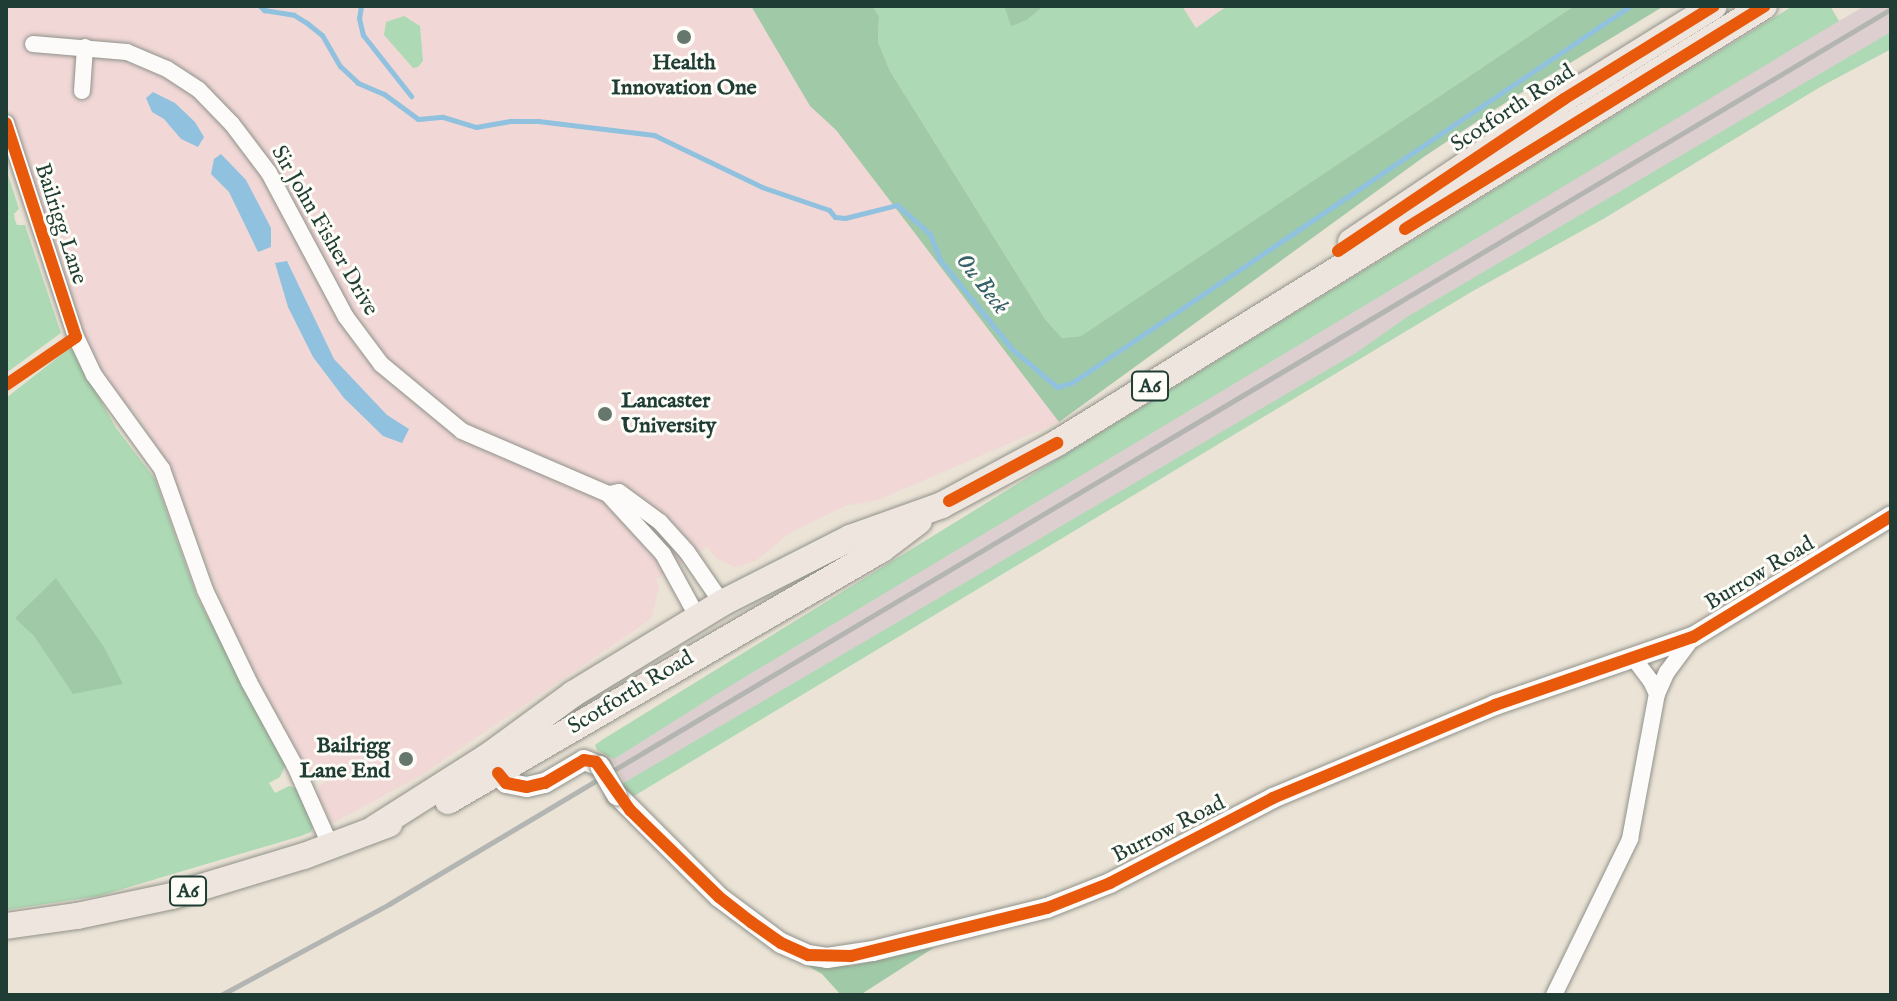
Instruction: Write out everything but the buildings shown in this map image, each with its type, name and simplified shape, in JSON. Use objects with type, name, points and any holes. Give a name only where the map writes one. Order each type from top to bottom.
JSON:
[{"type":"main road","points":[[1338,251],[1389,203],[1475,142],[1684,6]]},
{"type":"main road","name":"Scotforth Road","points":[[1242,329],[1338,251],[1552,107],[1714,6]]},
{"type":"main road","name":"Scotforth Road","points":[[492,765],[573,694],[698,618],[724,620],[882,549],[942,505],[1082,428],[1764,6]]},
{"type":"main road","name":"Scotforth Road","points":[[6,926],[135,905],[331,847],[375,828],[420,815],[492,765],[850,538],[942,505]]},
{"type":"street","name":"Sir John Fisher Drive","points":[[33,44],[127,52],[184,78],[213,102],[269,173],[346,317],[377,359],[403,385],[462,431],[608,494],[663,554],[698,618]]},
{"type":"street","points":[[82,91],[85,47]]},
{"type":"street","name":"Bailrigg Lane","points":[[6,123],[76,337],[94,375],[162,469],[210,601],[249,682],[295,766],[331,847]]},
{"type":"street","name":"Sir John Fisher Drive","points":[[608,494],[619,492],[660,522],[687,552],[724,620]]},
{"type":"street","name":"Burrow Road","points":[[492,765],[510,785],[527,787],[545,783],[584,760],[600,766],[617,795],[719,897],[781,943],[808,955],[851,956],[1047,908],[1110,883],[1273,798],[1475,713],[1577,675],[1635,660],[1693,637],[1891,516]]},
{"type":"street","points":[[1554,995],[1630,839],[1657,694],[1667,672],[1693,637]]},
{"type":"street","points":[[1635,660],[1657,694]]},
{"type":"shaded area","name":"Lancaster University","points":[[6,6],[1664,6],[1511,99],[1425,156],[1059,422],[878,500],[845,506],[790,533],[757,560],[744,565],[735,567],[716,558],[707,547],[656,579],[659,586],[652,617],[647,622],[420,776],[332,822],[317,794],[319,786],[333,777],[329,767],[317,772],[306,770],[234,634],[168,465],[133,409],[123,407],[85,338],[6,101]]},
{"type":"shaded area","points":[[1793,6],[1830,6],[1839,21],[1865,6],[1891,6],[1891,49],[1820,87],[1603,219],[1471,292],[632,796],[602,740]]},
{"type":"green space","points":[[751,6],[872,6],[879,16],[878,42],[890,71],[1045,319],[1062,338],[1081,336],[1574,6],[1664,6],[1511,99],[1425,156],[1059,422],[836,130],[810,106]]},
{"type":"green space","points":[[872,6],[1004,6],[1011,25],[1027,20],[1044,6],[1182,6],[1196,28],[1227,6],[1574,6],[1081,336],[1062,338],[1045,319],[890,71],[878,42],[879,16]]},
{"type":"green space","points":[[1004,6],[1044,6],[1027,20],[1011,26]]},
{"type":"green space","points":[[1793,6],[1830,6],[1839,21],[725,689],[614,759],[597,750],[595,745],[602,740]]},
{"type":"green space","points":[[404,16],[420,26],[423,61],[418,67],[413,68],[384,35],[386,22]]},
{"type":"green space","points":[[1891,32],[1891,49],[1820,87],[1603,219],[1471,292],[629,799],[622,784],[1356,353],[1407,317]]},
{"type":"green space","points":[[6,169],[19,209],[14,214],[15,220],[17,225],[25,225],[61,333],[6,373]]},
{"type":"green space","points":[[71,347],[116,428],[155,479],[197,597],[286,764],[280,777],[269,783],[275,793],[289,786],[301,790],[314,824],[311,832],[301,836],[99,896],[6,910],[6,398]]},
{"type":"green space","points":[[56,578],[104,647],[123,684],[73,694],[34,636],[15,618]]},
{"type":"green space","points":[[935,947],[860,995],[841,995],[822,974],[801,962],[851,966]]},
{"type":"water","points":[[153,92],[175,103],[195,122],[204,137],[198,147],[181,139],[164,119],[152,112],[146,98]]},
{"type":"water","points":[[221,154],[246,180],[271,228],[271,247],[258,252],[229,192],[211,174],[214,159]]},
{"type":"water","points":[[287,261],[334,359],[387,415],[409,429],[402,443],[383,436],[344,398],[313,357],[288,307],[275,263]]},
{"type":"waterway","name":"Ou Beck","points":[[260,6],[264,10],[294,15],[307,23],[322,35],[340,66],[358,83],[384,94],[418,119],[443,117],[476,127],[511,121],[538,121],[654,135],[762,187],[829,210],[835,217],[845,218],[897,205],[930,234],[940,260],[1012,349],[1057,387],[1073,382],[1630,6]]},
{"type":"waterway","points":[[361,6],[359,18],[363,35],[411,96]]},
{"type":"railway","points":[[221,995],[389,904],[1891,9]]},
{"type":"cycle path","points":[[1338,251],[1564,99],[1714,6]]},
{"type":"cycle path","points":[[1405,229],[1764,6]]},
{"type":"cycle path","points":[[6,123],[76,337],[6,385]]},
{"type":"cycle path","points":[[949,501],[1057,443]]},
{"type":"cycle path","points":[[498,773],[506,783],[527,787],[545,783],[584,760],[596,762],[630,810],[719,897],[751,922],[781,943],[808,955],[851,956],[1047,908],[1110,883],[1273,798],[1495,705],[1693,637],[1891,516]]},
{"type":"place","name":"Health Innovation One","points":[[684,37]]},
{"type":"place","name":"Lancaster University","points":[[605,414]]},
{"type":"place","name":"Bailrigg Lane End","points":[[406,759]]}]
